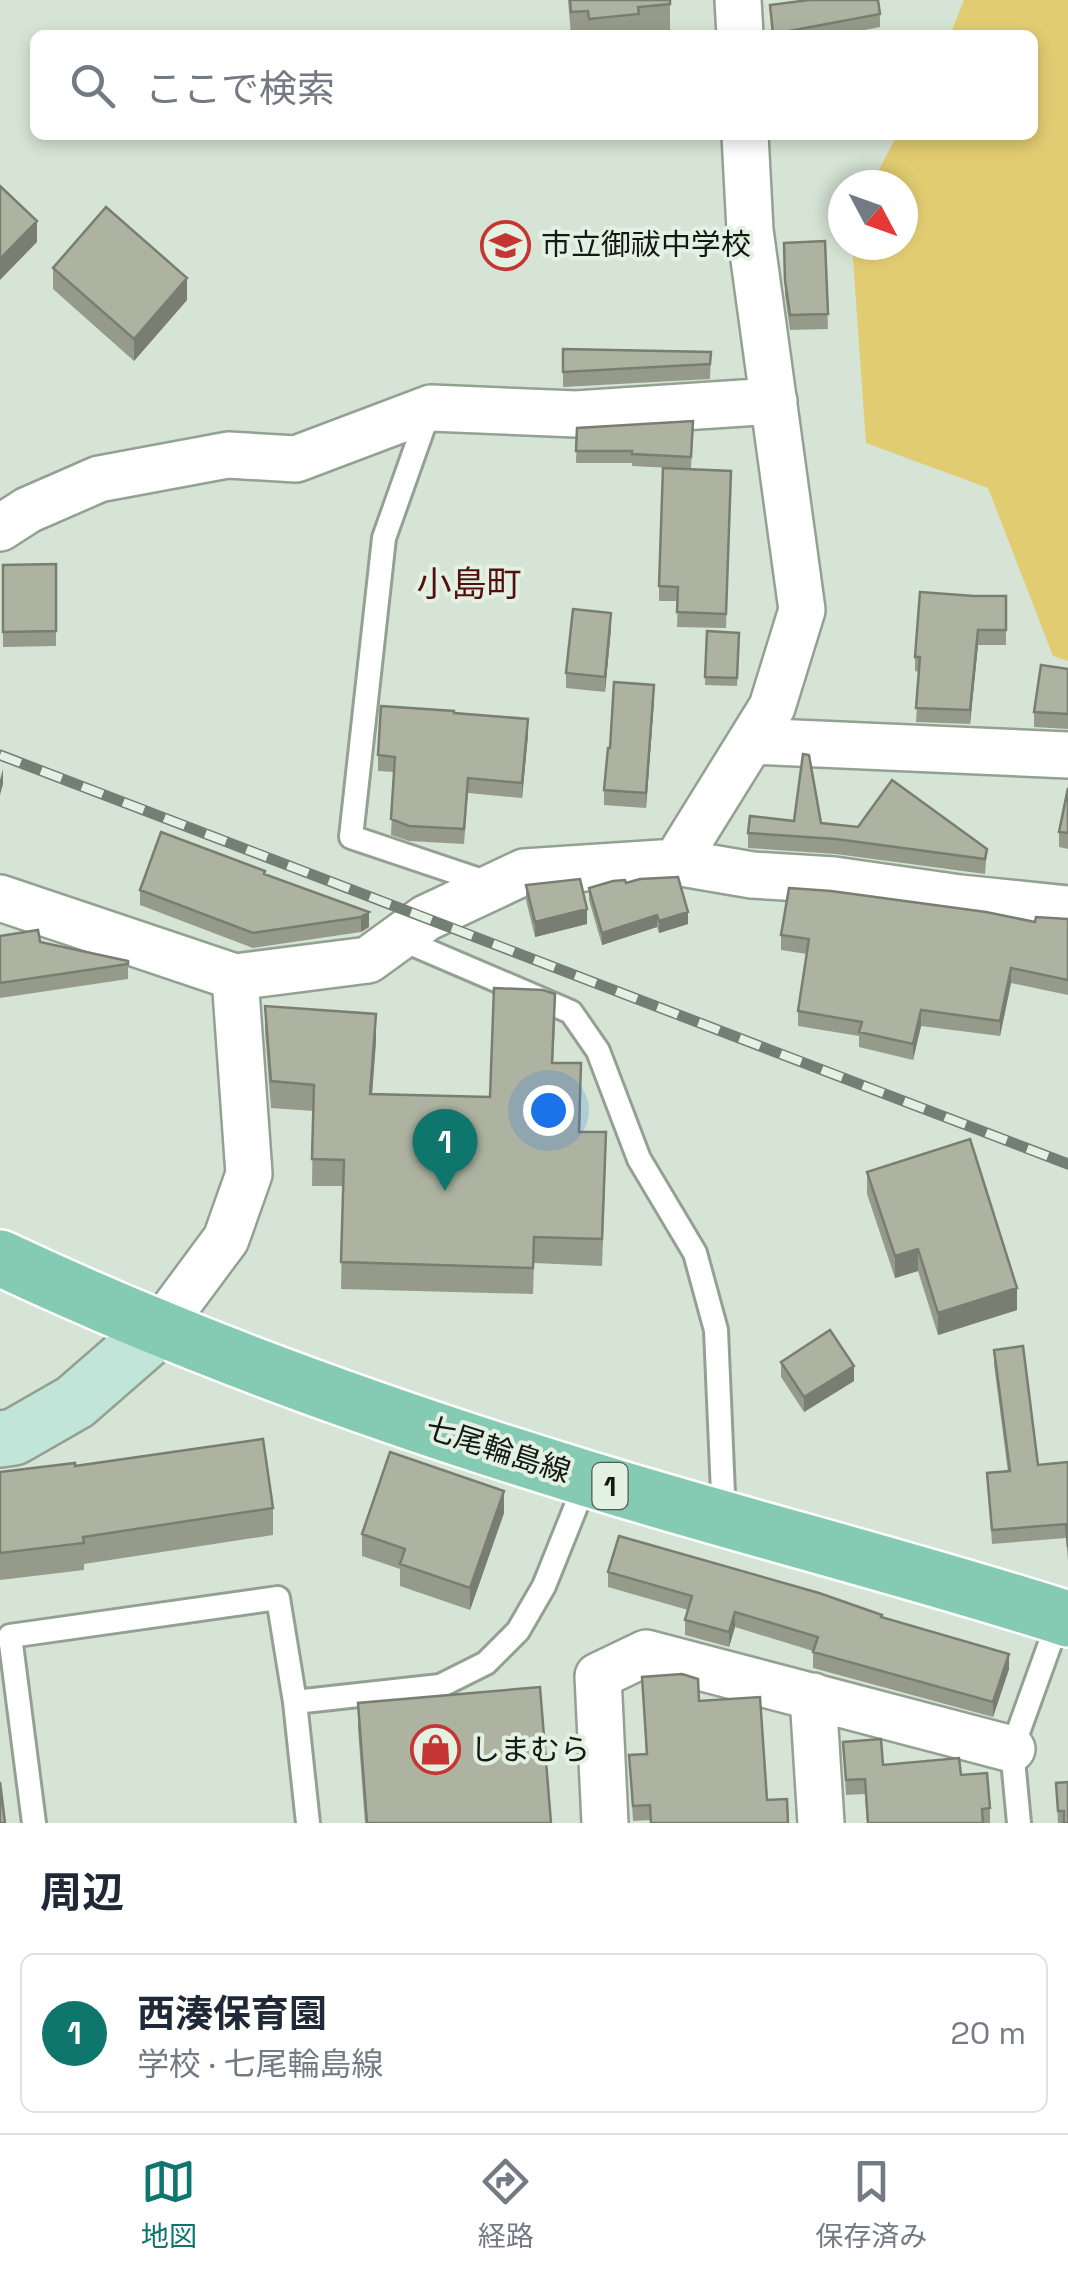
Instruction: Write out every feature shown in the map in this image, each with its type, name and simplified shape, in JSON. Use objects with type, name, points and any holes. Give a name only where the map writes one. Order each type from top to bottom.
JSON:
[{"type":"main road","name":"七尾輪島線","points":[[0,1258],[44,1280],[251,1364],[587,1479],[1064,1617]]},
{"type":"street","points":[[738,0],[740,30]]},
{"type":"street","points":[[676,862],[772,707],[802,610],[750,230],[745,140]]},
{"type":"street","points":[[0,528],[28,510],[100,479],[228,455],[296,459],[430,408],[576,414],[774,401]]},
{"type":"street","points":[[751,741],[1068,755]]},
{"type":"street","points":[[0,898],[235,977],[368,960],[426,918],[524,872],[676,862],[752,875],[834,880],[1068,909]]},
{"type":"street","points":[[0,1439],[14,1437],[75,1402],[160,1328],[226,1239],[249,1174],[235,977]]},
{"type":"street","points":[[605,1823],[598,1676],[646,1652],[1012,1748]]},
{"type":"street","points":[[813,1696],[820,1823]]},
{"type":"lane","points":[[430,408],[384,538],[351,837],[495,885]]},
{"type":"lane","points":[[398,938],[570,1012],[598,1051],[640,1159],[695,1253],[716,1330],[724,1518]]},
{"type":"lane","points":[[295,1702],[440,1686],[486,1663],[518,1631],[544,1586],[587,1479]]},
{"type":"lane","points":[[34,1823],[10,1636],[278,1598],[295,1702],[308,1823]]},
{"type":"lane","points":[[1018,1823],[1012,1748],[1064,1617]]},
{"type":"shaded area","points":[[964,0],[1068,0],[1068,661],[1053,656],[988,488],[866,443],[853,260],[918,260],[918,170],[879,170],[894,140],[1038,140],[1038,30],[952,30]]},
{"type":"building","points":[[570,0],[670,0],[670,4],[638,7],[639,14],[589,19],[588,11],[571,12]]},
{"type":"building","points":[[809,0],[878,0],[880,14],[794,30],[773,30],[770,5]]},
{"type":"building","points":[[0,186],[37,221],[0,259]]},
{"type":"building","points":[[106,207],[187,278],[134,339],[53,268]]},
{"type":"building","points":[[825,241],[828,314],[790,315],[784,243]]},
{"type":"building","points":[[563,349],[711,352],[710,364],[563,372]]},
{"type":"building","points":[[693,421],[691,457],[576,451],[577,428]]},
{"type":"building","points":[[663,468],[731,471],[726,614],[677,612],[678,587],[659,586]]},
{"type":"building","points":[[56,564],[56,631],[3,632],[3,565]]},
{"type":"building","points":[[920,592],[1006,596],[1006,630],[978,630],[970,710],[916,708]]},
{"type":"building","points":[[573,609],[611,613],[605,677],[566,673]]},
{"type":"building","points":[[707,631],[739,633],[737,678],[705,677]]},
{"type":"building","points":[[1041,665],[1068,669],[1068,714],[1034,712]]},
{"type":"building","points":[[614,682],[654,685],[646,793],[604,790]]},
{"type":"building","points":[[381,706],[528,719],[522,783],[468,778],[464,829],[409,826],[391,819],[395,757],[378,755]]},
{"type":"building","points":[[803,754],[809,755],[821,823],[858,827],[892,780],[987,849],[985,859],[836,839],[748,833],[750,816],[794,821]]},
{"type":"building","points":[[1068,788],[1068,833],[1059,832]]},
{"type":"building","points":[[161,832],[369,912],[361,917],[253,933],[140,890]]},
{"type":"building","points":[[678,877],[688,912],[659,921],[657,915],[602,933],[589,888],[613,881]]},
{"type":"building","points":[[580,879],[587,909],[535,922],[526,885]]},
{"type":"building","points":[[789,888],[986,912],[1035,922],[1036,917],[1068,919],[1068,980],[1011,968],[1000,1021],[921,1010],[913,1044],[859,1032],[862,1022],[798,1011],[809,939],[781,935]]},
{"type":"building","points":[[38,930],[40,942],[128,964],[0,983],[0,936]]},
{"type":"building","points":[[494,988],[555,994],[552,1063],[581,1063],[579,1132],[606,1132],[602,1239],[534,1237],[533,1268],[341,1262],[344,1160],[312,1159],[314,1085],[271,1081],[265,1006],[376,1014],[370,1094],[490,1097]]},
{"type":"building","points":[[970,1139],[1017,1288],[938,1313],[918,1249],[895,1256],[867,1172]]},
{"type":"building","points":[[830,1330],[854,1366],[804,1397],[781,1362]]},
{"type":"building","points":[[1023,1346],[1038,1465],[1068,1462],[1068,1547],[1066,1524],[992,1530],[987,1473],[1010,1471],[994,1350]]},
{"type":"building","points":[[263,1439],[273,1508],[83,1537],[84,1543],[0,1553],[0,1472],[75,1466]]},
{"type":"building","points":[[390,1452],[504,1491],[470,1588],[400,1564],[405,1549],[362,1534]]},
{"type":"building","points":[[619,1536],[819,1593],[881,1617],[1009,1654],[993,1702],[813,1652],[818,1637],[735,1612],[729,1632],[685,1620],[692,1596],[608,1572]]},
{"type":"building","points":[[682,1674],[698,1679],[699,1701],[760,1697],[767,1800],[787,1799],[788,1823],[651,1823],[650,1805],[633,1806],[629,1755],[647,1754],[642,1677]]},
{"type":"building","points":[[540,1687],[551,1823],[367,1823],[358,1703]]},
{"type":"building","points":[[881,1739],[883,1765],[959,1758],[961,1775],[987,1773],[990,1808],[982,1809],[983,1823],[868,1823],[865,1779],[846,1780],[843,1742]]},
{"type":"building","points":[[0,1782],[5,1823],[0,1823]]},
{"type":"building","points":[[1068,1782],[1068,1823],[1064,1823],[1064,1811],[1058,1811],[1056,1783]]},
{"type":"railway","points":[[0,755],[1068,1164]]},
{"type":"place","name":"市立御祓中学校","points":[[506,245]]},
{"type":"place","name":"西湊保育園","points":[[445,1191]]},
{"type":"place","name":"しまむら","points":[[435,1750]]},
{"type":"district","name":"小島町","points":[[469,584]]}]
